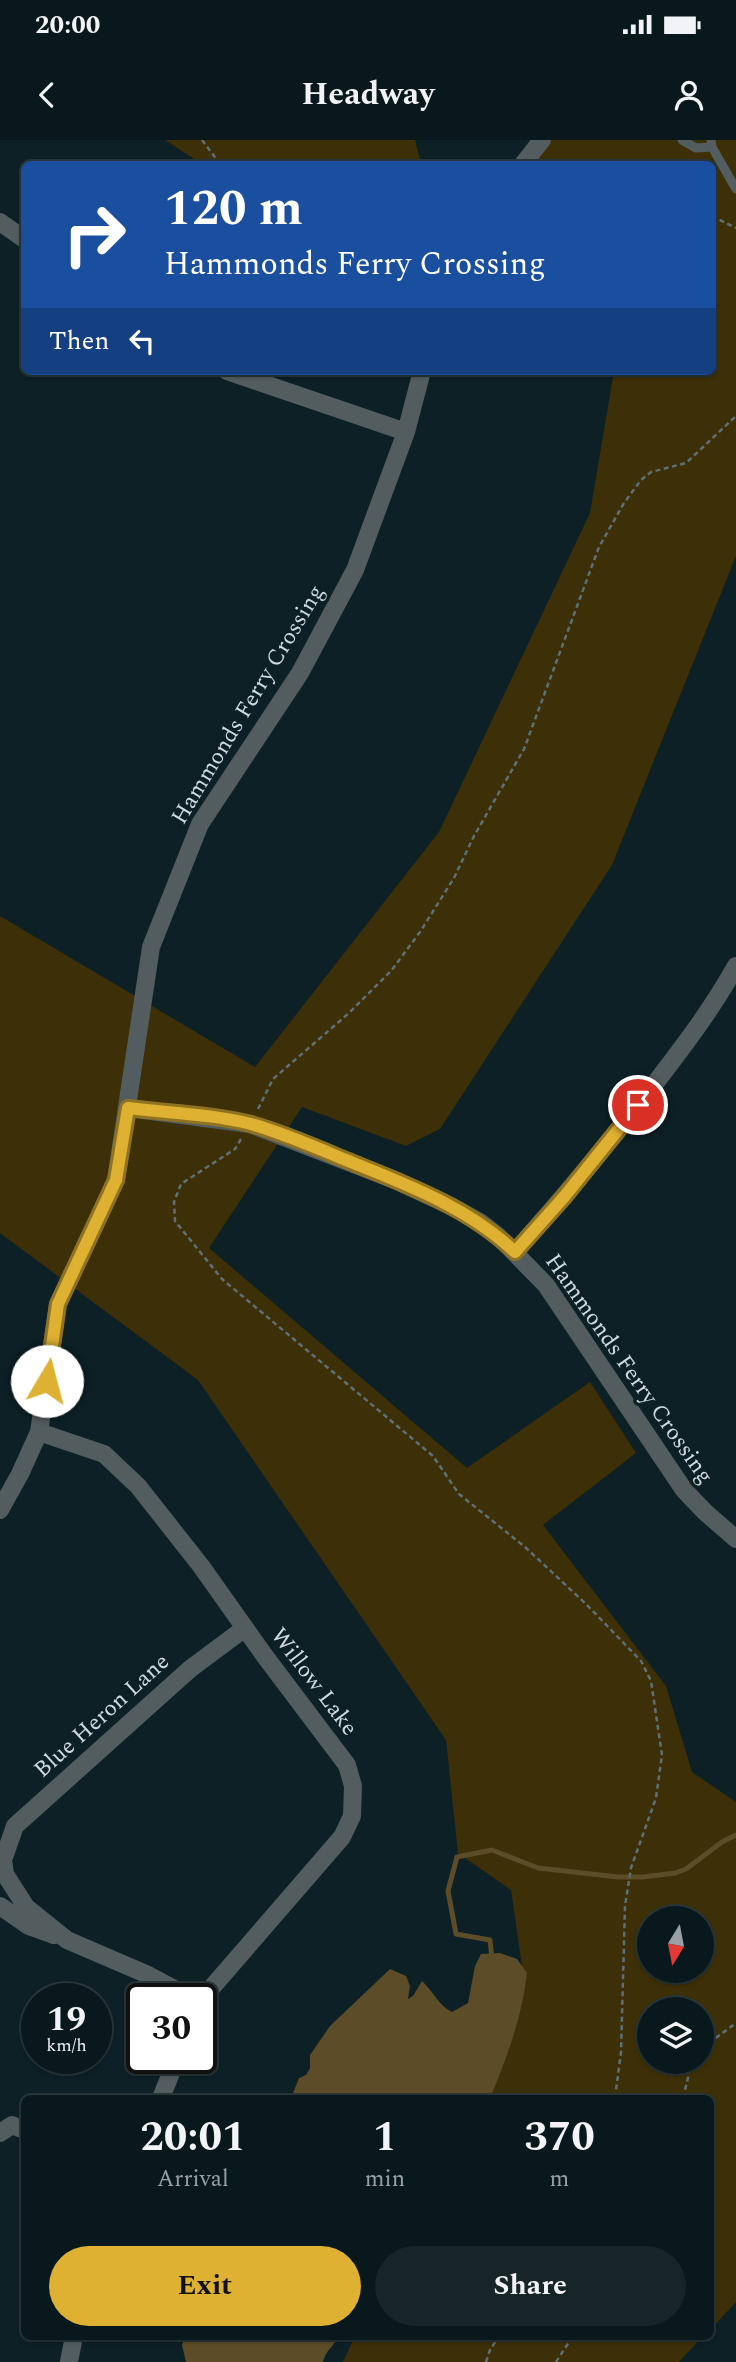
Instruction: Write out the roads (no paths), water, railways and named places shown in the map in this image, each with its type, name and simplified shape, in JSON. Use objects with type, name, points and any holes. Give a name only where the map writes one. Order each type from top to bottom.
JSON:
[{"type":"street","points":[[525,161],[542,140]]},
{"type":"street","points":[[0,222],[21,237]]},
{"type":"street","points":[[240,375],[406,432]]},
{"type":"street","name":"Hammonds Ferry Crossing","points":[[0,1510],[20,1475],[39,1432],[58,1304],[116,1180],[151,947],[200,824],[300,673],[355,570],[406,432],[421,375]]},
{"type":"street","points":[[515,1252],[609,1143],[696,1029],[736,966]]},
{"type":"street","name":"Hammonds Ferry Crossing","points":[[128,1108],[250,1124],[357,1164],[480,1222],[515,1252],[553,1295],[684,1490],[736,1539]]},
{"type":"street","name":"Willow Lake","points":[[39,1432],[104,1454],[138,1486],[201,1566],[347,1765],[353,1786],[352,1816],[342,1837],[216,1983]]},
{"type":"street","name":"Blue Heron Lane","points":[[163,1983],[67,1940],[26,1907],[5,1874],[3,1860],[15,1826],[190,1669],[245,1628]]},
{"type":"street","points":[[0,1837],[15,1826]]},
{"type":"street","points":[[0,1906],[29,1926],[67,1940]]},
{"type":"street","points":[[162,2095],[171,2074]]},
{"type":"street","points":[[0,2133],[12,2125],[21,2129]]},
{"type":"street","points":[[69,2362],[73,2340]]},
{"type":"lane","points":[[682,140],[696,148],[711,144],[736,189]]},
{"type":"waterway","points":[[492,1959],[490,1940],[456,1934],[448,1891],[457,1857],[492,1850],[538,1868],[618,1877],[643,1877],[686,1869],[736,1835]]}]
